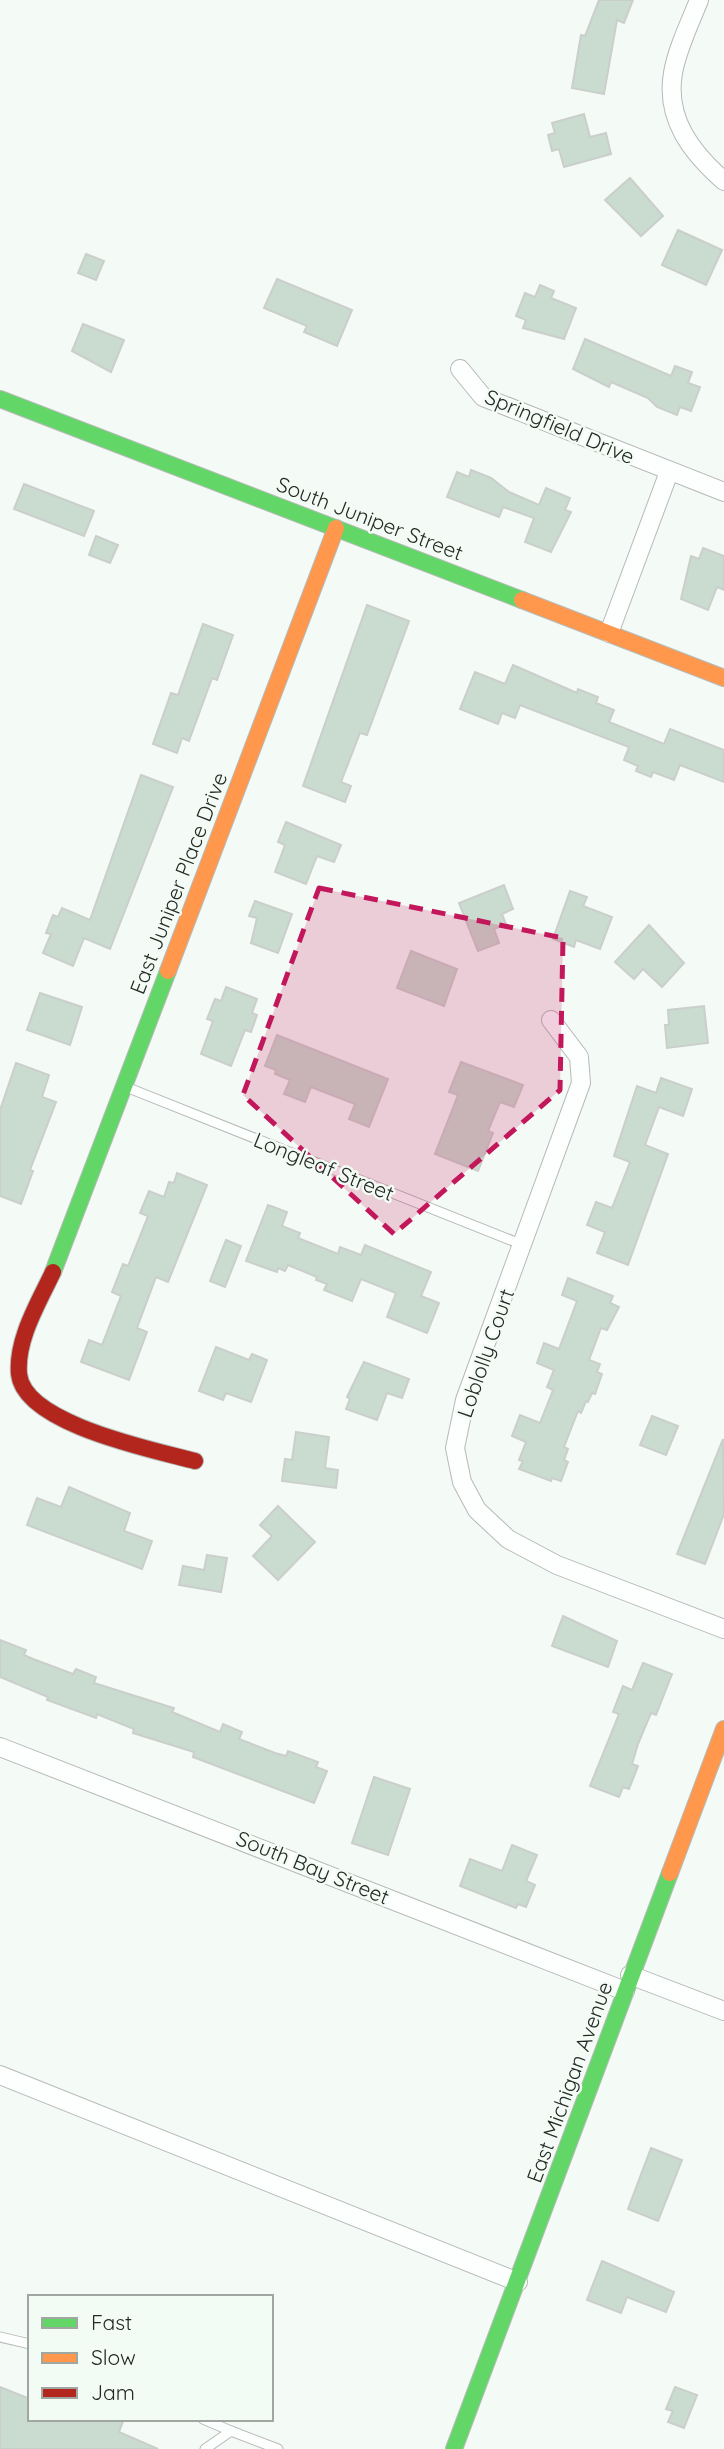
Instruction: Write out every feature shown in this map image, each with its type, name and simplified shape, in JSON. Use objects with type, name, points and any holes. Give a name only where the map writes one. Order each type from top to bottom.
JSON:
[{"type":"street","points":[[699,0],[673,73],[675,116],[696,156],[724,181]]},
{"type":"street","name":"Springfield Drive","points":[[460,369],[483,397],[724,492]]},
{"type":"street","name":"South Juniper Street","points":[[0,399],[724,678]]},
{"type":"street","points":[[609,633],[668,472]]},
{"type":"street","name":"East Juniper Place Drive","points":[[195,1461],[73,1424],[25,1393],[19,1379],[21,1352],[61,1254],[336,528]]},
{"type":"street","name":"Loblolly Court","points":[[551,1020],[579,1057],[581,1083],[524,1245],[465,1400],[455,1448],[462,1482],[477,1510],[508,1539],[557,1565],[724,1629]]},
{"type":"street","name":"East Michigan Avenue","points":[[454,2449],[724,1729]]},
{"type":"street","name":"South Bay Street","points":[[0,1746],[628,1983],[724,2011]]},
{"type":"street","points":[[0,2075],[518,2282]]},
{"type":"lane","name":"Longleaf Street","points":[[124,1087],[524,1245]]},
{"type":"lane","points":[[0,2337],[28,2344]]},
{"type":"lane","points":[[208,2421],[278,2449]]},
{"type":"lane","points":[[205,2449],[231,2431]]},
{"type":"highlighted area","points":[[319,888],[563,938],[560,1090],[394,1234],[243,1095]]},
{"type":"building","points":[[599,0],[633,0],[624,23],[617,20],[604,94],[572,88],[581,35],[585,36]]},
{"type":"building","points":[[584,114],[590,137],[606,133],[611,154],[564,167],[559,149],[552,151],[548,135],[555,133],[552,123]]},
{"type":"building","points":[[630,178],[663,216],[641,236],[605,200]]},
{"type":"building","points":[[678,230],[722,250],[706,285],[662,265]]},
{"type":"building","points":[[86,254],[104,261],[96,280],[78,273]]},
{"type":"building","points":[[277,279],[352,310],[337,346],[304,332],[307,326],[264,308]]},
{"type":"building","points":[[540,285],[554,291],[551,298],[576,308],[564,339],[523,328],[526,320],[516,316],[525,293],[535,297]]},
{"type":"building","points":[[83,324],[124,340],[111,372],[72,351]]},
{"type":"building","points":[[585,339],[671,376],[675,366],[692,372],[688,383],[700,387],[691,411],[680,407],[677,415],[657,407],[648,398],[611,382],[609,387],[573,369]]},
{"type":"building","points":[[471,470],[491,478],[509,492],[539,505],[546,488],[570,498],[565,510],[571,512],[551,552],[525,542],[534,518],[503,507],[499,517],[447,497],[457,472],[469,477]]},
{"type":"building","points":[[24,484],[94,511],[84,536],[14,509]]},
{"type":"building","points":[[96,536],[118,545],[110,563],[89,555]]},
{"type":"building","points":[[703,548],[724,556],[724,590],[717,587],[708,610],[681,599],[691,556],[699,559]]},
{"type":"building","points":[[367,605],[409,621],[367,735],[360,733],[341,782],[351,786],[345,802],[303,786]]},
{"type":"building","points":[[203,624],[233,635],[217,680],[212,678],[189,741],[182,738],[177,753],[153,744],[171,693],[178,695]]},
{"type":"building","points":[[513,665],[577,693],[578,689],[598,697],[596,703],[614,710],[609,722],[664,744],[670,729],[724,750],[724,782],[680,765],[674,780],[653,772],[651,777],[636,771],[638,766],[624,760],[629,747],[520,705],[515,718],[502,713],[498,724],[460,709],[475,672],[505,684]]},
{"type":"building","points":[[141,775],[173,787],[110,949],[84,938],[73,966],[43,953],[51,934],[46,933],[53,915],[58,917],[62,908],[90,920]]},
{"type":"building","points":[[286,822],[341,845],[334,862],[317,856],[306,884],[275,872],[285,845],[278,842]]},
{"type":"building","points":[[504,885],[513,909],[502,914],[506,924],[494,929],[499,943],[478,951],[459,903]]},
{"type":"building","points":[[570,891],[587,897],[583,906],[612,917],[600,949],[576,940],[574,947],[553,939]]},
{"type":"building","points":[[255,901],[292,914],[278,953],[251,943],[257,918],[249,916]]},
{"type":"building","points":[[649,925],[684,963],[662,987],[643,969],[634,979],[615,962]]},
{"type":"building","points":[[411,951],[457,969],[444,1006],[397,988]]},
{"type":"building","points":[[226,987],[257,999],[252,1013],[257,1015],[251,1032],[245,1030],[231,1066],[201,1054],[213,1021],[207,1019],[215,999],[221,1001]]},
{"type":"building","points":[[40,993],[82,1007],[70,1045],[27,1030]]},
{"type":"building","points":[[704,1006],[708,1043],[667,1048],[665,1025],[669,1025],[668,1010]]},
{"type":"building","points":[[277,1035],[388,1079],[369,1127],[349,1119],[355,1104],[311,1087],[305,1102],[284,1094],[290,1080],[265,1066]]},
{"type":"building","points":[[461,1062],[523,1085],[514,1107],[500,1102],[488,1131],[493,1133],[478,1171],[435,1154],[458,1095],[449,1092]]},
{"type":"building","points":[[16,1063],[49,1075],[42,1097],[56,1102],[30,1170],[33,1171],[21,1204],[0,1196],[0,1110]]},
{"type":"building","points":[[661,1078],[692,1089],[683,1116],[659,1107],[645,1145],[668,1154],[628,1265],[597,1253],[605,1232],[587,1225],[596,1202],[612,1208],[630,1162],[614,1156],[637,1086],[656,1093]]},
{"type":"building","points":[[177,1173],[207,1185],[168,1282],[156,1277],[137,1328],[147,1332],[129,1380],[81,1362],[89,1340],[102,1345],[121,1296],[112,1292],[123,1264],[128,1266],[148,1216],[140,1213],[149,1191],[164,1197],[169,1182],[174,1183]]},
{"type":"building","points":[[268,1205],[287,1212],[282,1226],[300,1233],[298,1238],[338,1254],[340,1247],[361,1255],[365,1245],[431,1272],[421,1296],[439,1303],[427,1333],[387,1317],[396,1293],[361,1279],[352,1301],[324,1290],[327,1284],[316,1280],[317,1277],[288,1265],[285,1271],[278,1268],[277,1272],[246,1261]]},
{"type":"building","points":[[226,1240],[241,1246],[225,1287],[210,1281]]},
{"type":"building","points":[[568,1278],[613,1296],[610,1303],[619,1307],[607,1330],[601,1328],[589,1360],[600,1364],[597,1372],[602,1374],[595,1394],[592,1393],[588,1402],[586,1401],[581,1413],[578,1411],[564,1447],[568,1449],[564,1460],[568,1462],[561,1481],[552,1478],[551,1481],[519,1469],[523,1461],[519,1460],[526,1442],[512,1436],[520,1415],[540,1423],[553,1390],[547,1387],[554,1370],[537,1363],[544,1343],[559,1349],[577,1301],[562,1295]]},
{"type":"building","points":[[216,1347],[249,1360],[252,1354],[267,1360],[251,1402],[226,1393],[223,1400],[199,1391]]},
{"type":"building","points":[[364,1362],[409,1379],[402,1398],[387,1393],[377,1420],[346,1409],[350,1399],[347,1397]]},
{"type":"building","points":[[652,1416],[678,1426],[666,1455],[640,1445]]},
{"type":"building","points":[[296,1432],[329,1437],[325,1468],[338,1470],[336,1488],[282,1481],[285,1459],[292,1460]]},
{"type":"building","points":[[723,1439],[724,1514],[705,1564],[677,1554]]},
{"type":"building","points":[[69,1487],[130,1513],[124,1531],[152,1541],[142,1569],[27,1525],[37,1498],[61,1507]]},
{"type":"building","points":[[278,1506],[315,1542],[278,1580],[253,1556],[272,1536],[260,1525]]},
{"type":"building","points":[[207,1555],[227,1558],[221,1592],[179,1585],[183,1566],[204,1570]]},
{"type":"building","points":[[563,1616],[617,1641],[608,1667],[552,1646]]},
{"type":"building","points":[[0,1640],[26,1650],[24,1655],[33,1659],[73,1674],[76,1669],[96,1677],[94,1683],[174,1708],[172,1712],[220,1732],[223,1724],[242,1732],[239,1739],[275,1753],[286,1756],[288,1751],[318,1762],[316,1767],[327,1771],[314,1803],[193,1757],[194,1752],[133,1733],[134,1729],[97,1714],[96,1718],[47,1700],[48,1697],[0,1677]]},
{"type":"building","points":[[643,1663],[672,1674],[656,1715],[651,1713],[638,1744],[632,1764],[638,1766],[629,1789],[623,1787],[619,1797],[590,1786],[619,1714],[613,1712],[623,1686],[632,1690]]},
{"type":"building","points":[[374,1777],[410,1789],[388,1855],[352,1843]]},
{"type":"building","points":[[512,1845],[537,1855],[526,1881],[535,1885],[526,1907],[518,1904],[516,1908],[460,1886],[470,1859],[502,1871]]},
{"type":"building","points":[[651,2148],[682,2160],[658,2221],[628,2209]]},
{"type":"building","points":[[602,2261],[674,2292],[666,2312],[627,2297],[621,2313],[587,2300]]},
{"type":"building","points":[[0,2387],[28,2398],[28,2421],[123,2421],[119,2432],[158,2449],[0,2449]]},
{"type":"building","points":[[675,2387],[697,2395],[684,2428],[668,2422],[673,2411],[666,2409]]},
{"type":"traffic: fast","points":[[0,399],[522,600]]},
{"type":"traffic: fast","points":[[53,1272],[168,971]]},
{"type":"traffic: fast","points":[[454,2449],[670,1873]]},
{"type":"traffic: slow","points":[[168,971],[336,528]]},
{"type":"traffic: slow","points":[[522,600],[724,678]]},
{"type":"traffic: slow","points":[[670,1873],[724,1729]]},
{"type":"traffic: jam","points":[[53,1272],[30,1321],[21,1348],[19,1374],[26,1392],[43,1407],[66,1421],[123,1442],[195,1461]]}]
